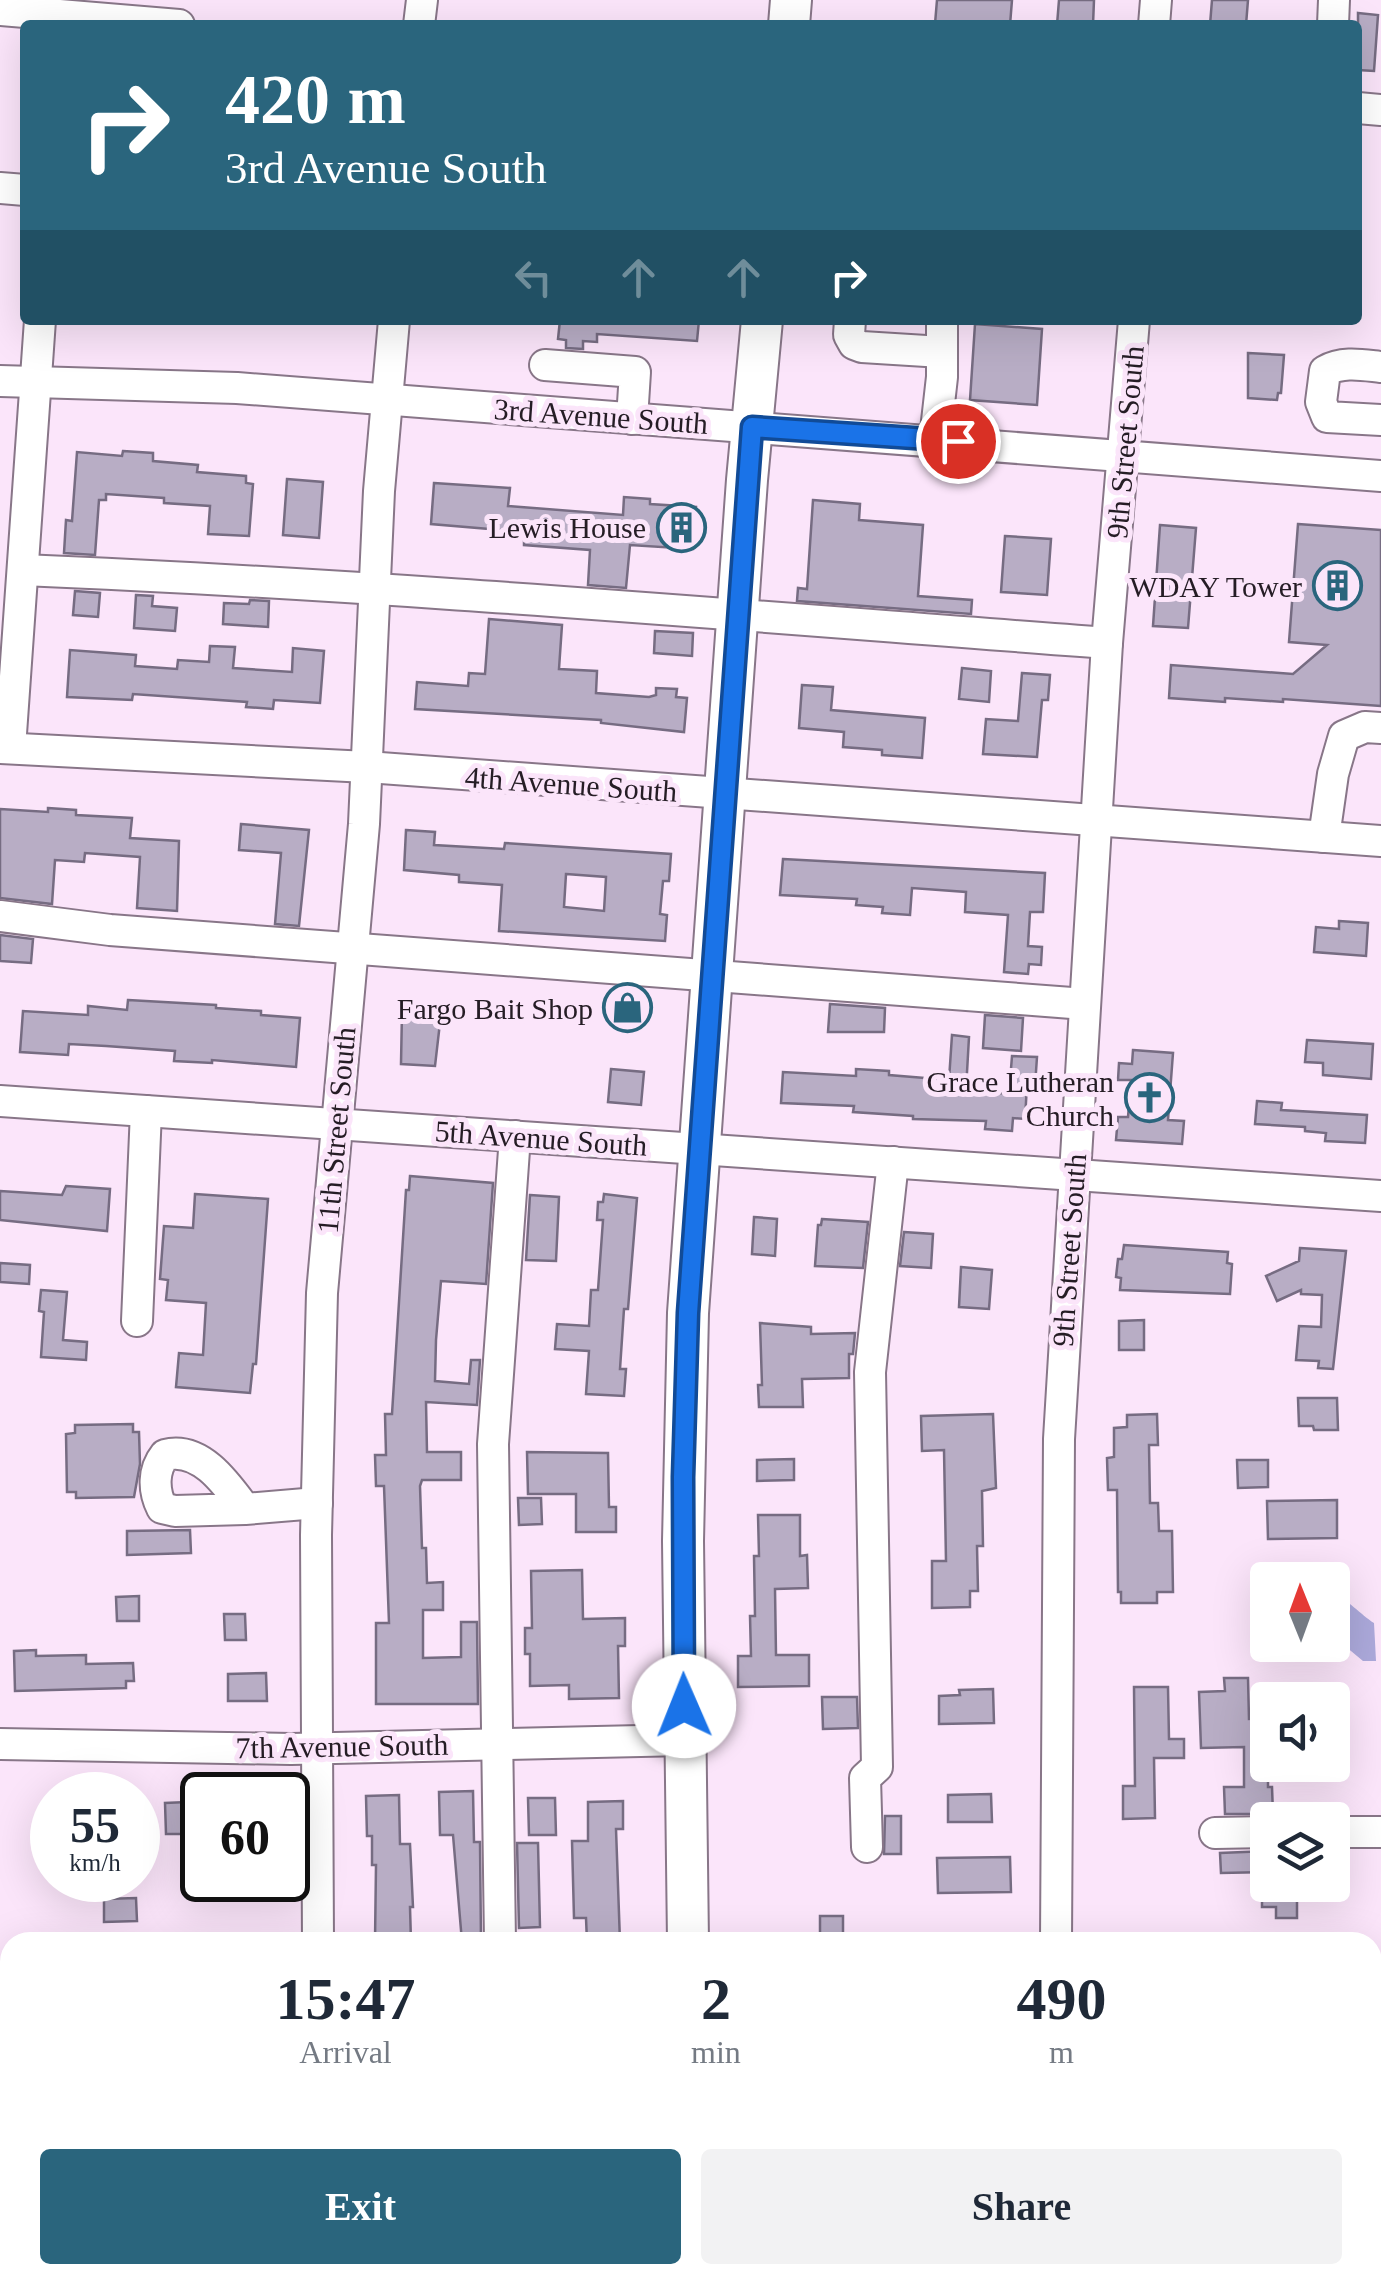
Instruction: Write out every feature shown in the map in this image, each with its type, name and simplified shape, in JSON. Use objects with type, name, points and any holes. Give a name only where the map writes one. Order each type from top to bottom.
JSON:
[{"type":"main road","points":[[688,1932],[684,1412],[688,1313],[762,325]]},
{"type":"street","points":[[0,10],[129,20]]},
{"type":"street","points":[[5,748],[23,570],[40,325]]},
{"type":"street","name":"11th Street South","points":[[318,1932],[316,1503],[322,1293],[367,767],[394,325]]},
{"type":"street","points":[[850,325],[854,344],[862,347],[942,352]]},
{"type":"street","points":[[935,439],[940,411],[942,325]]},
{"type":"street","name":"9th Street South","points":[[1056,1932],[1058,1439],[1108,643],[1134,325]]},
{"type":"street","points":[[1381,367],[1344,364],[1329,368],[1325,371],[1320,402],[1327,416],[1381,420]]},
{"type":"street","points":[[563,414],[556,366],[635,372],[632,419]]},
{"type":"street","name":"3rd Avenue South","points":[[0,381],[237,388],[1381,476]]},
{"type":"street","points":[[23,570],[375,588],[1108,643]]},
{"type":"street","points":[[1324,837],[1344,736],[1366,727],[1381,728]]},
{"type":"street","name":"4th Avenue South","points":[[5,748],[367,767],[1381,842]]},
{"type":"street","points":[[0,916],[110,930],[1085,1004]]},
{"type":"street","name":"5th Avenue South","points":[[0,1101],[1381,1196]]},
{"type":"street","points":[[138,1320],[146,1110]]},
{"type":"street","points":[[500,1932],[493,1444],[516,1136]]},
{"type":"street","points":[[867,1846],[865,1778],[877,1767],[870,1372],[893,1162]]},
{"type":"street","points":[[246,1509],[316,1503]]},
{"type":"street","name":"7th Avenue South","points":[[0,1744],[317,1748],[685,1740]]},
{"type":"street","points":[[1214,1832],[1250,1832]]},
{"type":"street","points":[[1350,1832],[1381,1832]]},
{"type":"water","points":[[1350,1604],[1374,1623],[1376,1661],[1363,1661],[1350,1650]]},
{"type":"building","points":[[937,0],[1012,0],[1010,20],[935,20]]},
{"type":"building","points":[[1059,0],[1094,0],[1093,20],[1057,20]]},
{"type":"building","points":[[1212,0],[1248,0],[1246,20],[1210,20]]},
{"type":"building","points":[[1358,13],[1378,15],[1374,71],[1362,70],[1362,20],[1358,20]]},
{"type":"building","points":[[559,325],[699,325],[697,341],[597,334],[597,342],[583,341],[583,349],[566,348],[566,340],[558,339]]},
{"type":"building","points":[[975,325],[1042,329],[1037,405],[970,400]]},
{"type":"building","points":[[1248,353],[1284,355],[1277,400],[1248,398]]},
{"type":"building","points":[[123,451],[153,453],[153,461],[198,465],[197,472],[246,476],[246,483],[253,484],[249,536],[208,534],[210,506],[106,494],[106,500],[99,500],[95,555],[64,553],[66,520],[72,521],[77,452],[122,456]]},
{"type":"building","points":[[287,479],[323,482],[319,538],[283,535]]},
{"type":"building","points":[[434,483],[510,488],[508,506],[623,515],[624,497],[650,499],[650,504],[696,507],[693,549],[630,545],[626,588],[588,585],[590,550],[524,545],[524,532],[431,524]]},
{"type":"building","points":[[813,500],[860,504],[859,520],[923,525],[918,596],[972,600],[971,614],[797,601],[798,588],[807,589]]},
{"type":"building","name":"WDAY Tower","points":[[1298,524],[1381,530],[1381,706],[1283,699],[1225,698],[1225,702],[1169,698],[1171,665],[1293,674],[1327,645],[1289,642]]},
{"type":"building","points":[[1160,525],[1196,528],[1188,628],[1153,626]]},
{"type":"building","points":[[1005,536],[1051,539],[1047,595],[1001,592]]},
{"type":"building","points":[[75,591],[100,593],[98,617],[73,615]]},
{"type":"building","points":[[136,595],[153,596],[152,606],[177,608],[175,631],[134,628]]},
{"type":"building","points":[[250,600],[269,601],[268,627],[223,624],[224,603],[249,604]]},
{"type":"building","points":[[489,619],[562,625],[559,669],[597,671],[596,693],[649,697],[656,695],[656,688],[677,689],[676,697],[687,698],[684,732],[601,720],[415,709],[417,682],[468,686],[469,673],[485,674]]},
{"type":"building","points":[[655,631],[693,633],[692,656],[654,653]]},
{"type":"building","points":[[210,646],[235,647],[233,668],[292,672],[293,648],[324,651],[320,703],[274,700],[273,709],[246,707],[247,702],[133,694],[132,700],[67,697],[70,650],[136,655],[135,666],[177,669],[178,660],[209,662]]},
{"type":"building","points":[[962,668],[991,671],[989,702],[959,699]]},
{"type":"building","points":[[1022,673],[1050,675],[1048,700],[1042,700],[1037,757],[983,754],[986,719],[1018,721]]},
{"type":"building","points":[[802,685],[833,687],[831,710],[925,718],[922,758],[843,747],[844,732],[799,728]]},
{"type":"building","points":[[48,808],[76,810],[76,815],[132,818],[130,838],[179,841],[177,911],[137,908],[140,857],[85,853],[84,862],[55,860],[52,904],[0,898],[0,809],[48,812]]},
{"type":"building","points":[[241,824],[309,830],[299,926],[275,924],[281,853],[239,850]]},
{"type":"building","points":[[406,830],[435,832],[434,845],[504,849],[505,843],[671,854],[660,914],[667,915],[665,941],[499,931],[502,885],[459,882],[459,875],[404,870]],"holes":[[[566,874],[606,877],[604,911],[564,907]]]},
{"type":"building","points":[[783,859],[1045,873],[1043,912],[1030,912],[1028,946],[1042,947],[1041,965],[1029,964],[1028,974],[1004,972],[1008,915],[965,912],[966,892],[912,888],[910,915],[882,913],[883,907],[856,905],[857,899],[780,895]]},
{"type":"building","points":[[1339,921],[1368,923],[1366,956],[1314,952],[1316,927],[1339,929]]},
{"type":"building","points":[[0,935],[33,939],[31,963],[0,961]]},
{"type":"building","name":"Fargo Bait Shop","points":[[615,991],[643,993],[641,1024],[612,1022]]},
{"type":"building","points":[[128,1000],[216,1005],[300,1018],[296,1067],[174,1061],[175,1051],[106,1046],[69,1044],[68,1055],[20,1052],[23,1011],[88,1015],[88,1006],[127,1010]]},
{"type":"building","points":[[830,1004],[885,1008],[884,1032],[828,1032]]},
{"type":"building","points":[[402,1011],[441,1014],[435,1066],[401,1064]]},
{"type":"building","points":[[985,1015],[1023,1018],[1021,1051],[983,1048]]},
{"type":"building","points":[[952,1035],[969,1037],[966,1090],[1009,1094],[1012,1056],[1037,1057],[1035,1086],[1027,1085],[1025,1119],[1013,1118],[1012,1131],[985,1129],[986,1121],[913,1119],[853,1112],[854,1106],[781,1103],[783,1072],[856,1076],[856,1069],[949,1080]]},
{"type":"building","points":[[1307,1040],[1373,1044],[1371,1079],[1323,1075],[1323,1063],[1305,1062]]},
{"type":"building","name":"Grace Lutheran Church","points":[[1133,1050],[1173,1053],[1168,1120],[1184,1121],[1182,1144],[1116,1140],[1118,1117],[1128,1117],[1131,1080],[1118,1080],[1119,1063],[1132,1064]]},
{"type":"building","points":[[611,1069],[644,1072],[641,1105],[608,1102]]},
{"type":"building","points":[[1257,1101],[1282,1103],[1281,1110],[1367,1115],[1365,1143],[1325,1141],[1326,1133],[1305,1131],[1305,1127],[1255,1124]]},
{"type":"building","points":[[410,1176],[493,1183],[486,1284],[441,1281],[436,1340],[435,1381],[469,1384],[471,1360],[480,1360],[477,1405],[426,1402],[427,1452],[461,1452],[461,1480],[422,1480],[420,1486],[427,1583],[443,1582],[443,1610],[423,1610],[423,1658],[461,1657],[461,1622],[477,1622],[478,1704],[376,1704],[376,1623],[389,1623],[384,1486],[376,1486],[375,1455],[386,1455],[385,1414],[392,1414]]},
{"type":"building","points":[[66,1186],[110,1189],[107,1231],[0,1220],[0,1191],[62,1195]]},
{"type":"building","points":[[195,1194],[268,1199],[256,1364],[250,1393],[176,1387],[179,1353],[203,1355],[206,1303],[166,1300],[168,1280],[160,1279],[164,1226],[193,1228]]},
{"type":"building","points":[[604,1194],[637,1198],[620,1369],[626,1369],[624,1396],[586,1394],[589,1351],[555,1349],[557,1324],[589,1326],[591,1290],[598,1290],[603,1220],[597,1220],[598,1202],[603,1202]]},
{"type":"building","points":[[530,1195],[559,1197],[556,1261],[526,1260]]},
{"type":"building","points":[[754,1217],[777,1219],[775,1256],[752,1254]]},
{"type":"building","points":[[822,1219],[868,1222],[863,1268],[815,1266],[818,1225]]},
{"type":"building","points":[[904,1232],[933,1234],[931,1268],[900,1266]]},
{"type":"building","points":[[1124,1245],[1228,1252],[1227,1263],[1232,1264],[1230,1294],[1120,1290],[1121,1278],[1116,1277]]},
{"type":"building","points":[[1300,1248],[1346,1251],[1333,1369],[1318,1368],[1319,1361],[1296,1360],[1299,1326],[1321,1327],[1322,1295],[1301,1294],[1301,1290],[1277,1301],[1266,1276],[1299,1261]]},
{"type":"building","points":[[0,1263],[30,1265],[29,1284],[0,1282]]},
{"type":"building","points":[[961,1267],[992,1270],[989,1309],[959,1307]]},
{"type":"building","points":[[41,1290],[67,1292],[63,1340],[87,1342],[86,1360],[41,1357]]},
{"type":"building","points":[[1144,1320],[1144,1350],[1119,1350],[1119,1321]]},
{"type":"building","points":[[760,1323],[811,1327],[811,1334],[855,1333],[853,1354],[849,1354],[849,1378],[802,1379],[803,1407],[759,1407]]},
{"type":"building","points":[[1298,1398],[1337,1398],[1338,1430],[1299,1426]]},
{"type":"building","points":[[993,1414],[996,1488],[982,1491],[983,1546],[977,1546],[978,1591],[970,1591],[970,1607],[932,1608],[932,1561],[946,1561],[944,1450],[922,1451],[921,1416]]},
{"type":"building","points":[[1157,1414],[1158,1445],[1149,1445],[1150,1503],[1158,1503],[1159,1531],[1172,1531],[1173,1592],[1157,1592],[1157,1603],[1121,1603],[1117,1490],[1108,1490],[1107,1458],[1114,1457],[1114,1428],[1127,1427],[1127,1415]]},
{"type":"building","points":[[133,1424],[133,1432],[139,1432],[140,1464],[134,1497],[76,1498],[76,1492],[67,1492],[66,1434],[75,1433],[75,1425]]},
{"type":"building","points":[[527,1452],[608,1453],[609,1507],[616,1507],[616,1532],[576,1532],[576,1494],[528,1494]]},
{"type":"building","points":[[794,1459],[794,1480],[757,1481],[757,1460]]},
{"type":"building","points":[[1237,1460],[1268,1460],[1268,1487],[1238,1488]]},
{"type":"building","points":[[518,1498],[541,1498],[542,1524],[519,1525]]},
{"type":"building","points":[[1337,1500],[1337,1538],[1268,1539],[1267,1501]]},
{"type":"building","points":[[758,1515],[800,1515],[800,1556],[807,1555],[808,1588],[775,1589],[776,1655],[809,1655],[809,1686],[738,1687],[738,1656],[751,1656],[754,1556],[759,1556]]},
{"type":"building","points":[[190,1530],[191,1553],[127,1555],[127,1531]]},
{"type":"building","points":[[582,1570],[583,1619],[625,1618],[625,1646],[618,1646],[619,1698],[569,1699],[569,1685],[530,1686],[525,1628],[532,1628],[531,1571]]},
{"type":"building","points":[[139,1596],[139,1621],[117,1621],[116,1597]]},
{"type":"building","points":[[224,1614],[245,1614],[246,1640],[225,1640]]},
{"type":"building","points":[[36,1650],[36,1656],[86,1655],[86,1664],[133,1663],[134,1681],[126,1681],[126,1688],[15,1691],[14,1651]]},
{"type":"building","points":[[266,1673],[267,1701],[228,1701],[228,1674]]},
{"type":"building","points":[[1224,1678],[1248,1678],[1250,1782],[1268,1782],[1268,1787],[1272,1787],[1273,1802],[1250,1802],[1250,1814],[1225,1814],[1224,1787],[1244,1787],[1244,1747],[1201,1748],[1199,1692],[1225,1691]]},
{"type":"building","points":[[1134,1687],[1168,1687],[1169,1739],[1184,1739],[1184,1758],[1154,1758],[1155,1818],[1123,1819],[1123,1786],[1135,1786]]},
{"type":"building","points":[[993,1689],[994,1723],[939,1724],[939,1696],[960,1695],[959,1690]]},
{"type":"building","points":[[822,1697],[857,1697],[858,1728],[823,1729]]},
{"type":"building","points":[[473,1791],[474,1842],[480,1842],[481,1932],[461,1932],[453,1835],[440,1835],[439,1792]]},
{"type":"building","points":[[991,1794],[992,1822],[948,1822],[948,1795]]},
{"type":"building","points":[[399,1795],[400,1844],[410,1844],[411,1932],[375,1932],[376,1865],[372,1865],[372,1836],[367,1836],[366,1796]]},
{"type":"building","points":[[528,1798],[555,1798],[556,1835],[529,1835]]},
{"type":"building","points":[[623,1801],[623,1829],[616,1829],[620,1932],[587,1932],[586,1918],[574,1918],[572,1841],[588,1841],[588,1802]]},
{"type":"building","points":[[180,1802],[180,1834],[166,1834],[165,1803]]},
{"type":"building","points":[[885,1816],[901,1816],[901,1854],[884,1854]]},
{"type":"building","points":[[517,1843],[538,1843],[540,1927],[519,1928]]},
{"type":"building","points":[[1250,1852],[1250,1872],[1221,1873],[1220,1853]]},
{"type":"building","points":[[1010,1857],[1011,1892],[938,1893],[937,1858]]},
{"type":"building","points":[[104,1902],[136,1902],[137,1921],[104,1922]]},
{"type":"building","points":[[1262,1902],[1297,1902],[1297,1918],[1276,1918],[1276,1907],[1262,1907]]},
{"type":"building","points":[[820,1916],[843,1916],[843,1932],[820,1932]]},
{"type":"place","name":"Lewis House","points":[[681,527]]},
{"type":"place","name":"WDAY Tower","points":[[1337,586]]},
{"type":"place","name":"Fargo Bait Shop","points":[[628,1008]]},
{"type":"place","name":"Grace Lutheran Church","points":[[1149,1098]]},
{"type":"route","points":[[684,1706],[683,1477],[688,1313],[752,427],[958,441]]}]
